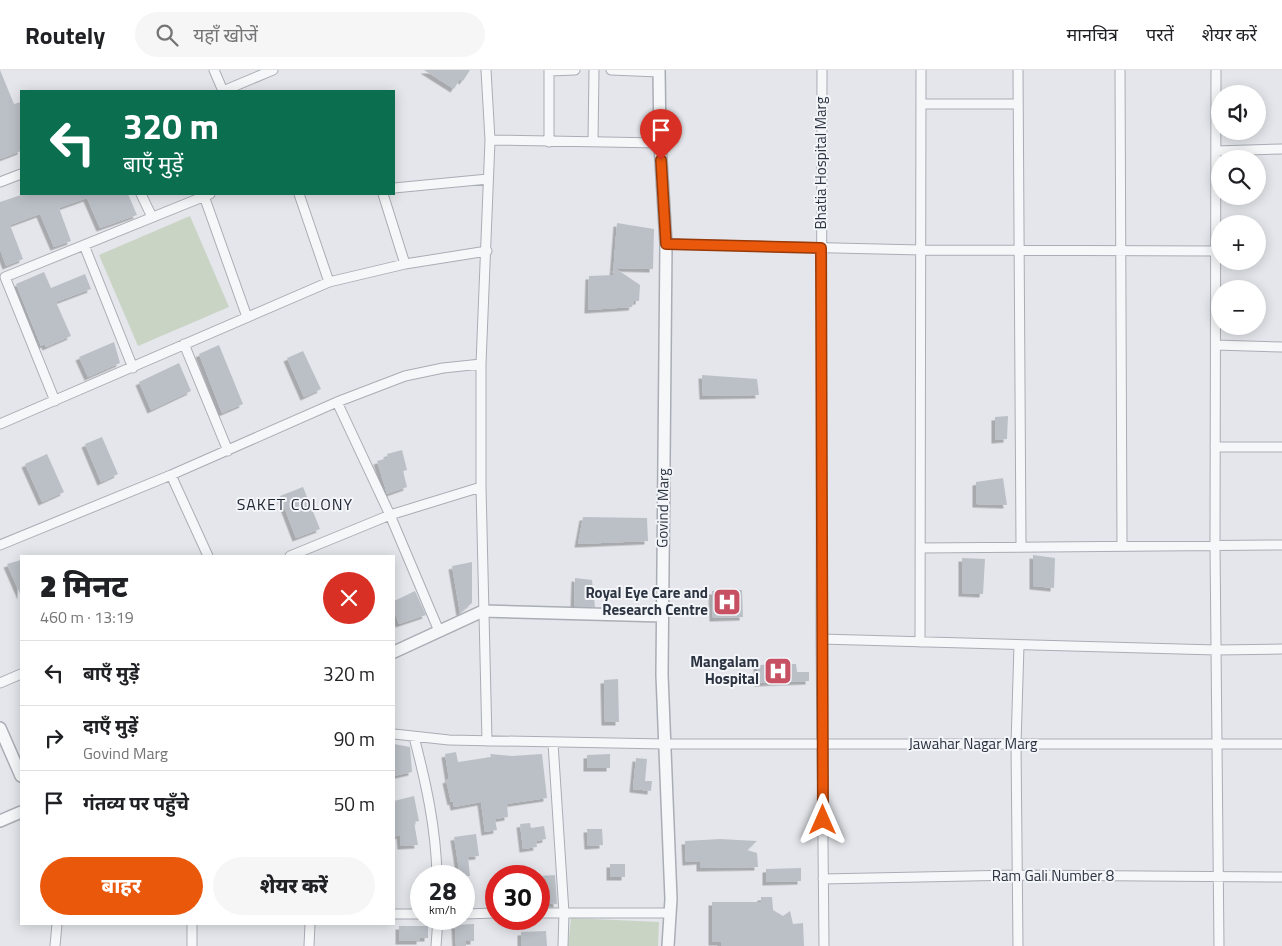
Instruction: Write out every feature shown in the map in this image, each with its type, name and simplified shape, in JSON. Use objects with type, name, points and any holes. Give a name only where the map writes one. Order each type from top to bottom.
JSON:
[{"type":"street","points":[[214,70],[223,90]]},
{"type":"street","points":[[225,90],[273,70]]},
{"type":"street","points":[[486,70],[490,140],[481,364],[481,487],[482,611],[487,741]]},
{"type":"street","points":[[549,142],[549,71],[575,70]]},
{"type":"street","points":[[593,141],[594,70]]},
{"type":"street","points":[[611,70],[660,71]]},
{"type":"street","name":"Bhatia Hospital Marg","points":[[822,70],[821,639],[824,946]]},
{"type":"street","points":[[920,642],[921,70]]},
{"type":"street","points":[[1018,70],[1021,545]]},
{"type":"street","points":[[1120,70],[1122,546]]},
{"type":"street","points":[[1216,70],[1216,150]]},
{"type":"street","name":"Govind Marg","points":[[660,71],[660,143],[666,244],[662,616],[671,899],[668,946]]},
{"type":"street","points":[[921,104],[1017,104]]},
{"type":"street","points":[[490,140],[660,143]]},
{"type":"street","points":[[1249,150],[1282,149]]},
{"type":"street","points":[[0,182],[20,174]]},
{"type":"street","points":[[395,188],[488,179]]},
{"type":"street","points":[[141,195],[152,217]]},
{"type":"street","points":[[55,401],[5,277],[207,195],[247,316]]},
{"type":"street","points":[[299,195],[329,282]]},
{"type":"street","points":[[382,195],[405,264]]},
{"type":"street","points":[[666,244],[921,250],[1211,251]]},
{"type":"street","points":[[84,245],[133,368]]},
{"type":"street","points":[[0,424],[329,282],[405,264],[487,251]]},
{"type":"street","points":[[1214,270],[1216,345],[1214,447],[1219,946]]},
{"type":"street","points":[[184,344],[228,451]]},
{"type":"street","points":[[1216,345],[1282,347]]},
{"type":"street","points":[[0,545],[228,451],[337,402],[405,376],[443,368],[481,364]]},
{"type":"street","points":[[337,402],[390,515],[439,631]]},
{"type":"street","points":[[1214,447],[1282,446]]},
{"type":"street","points":[[171,475],[208,555]]},
{"type":"street","points":[[292,555],[390,515],[481,487]]},
{"type":"street","points":[[920,548],[1021,545],[1282,545]]},
{"type":"street","points":[[395,652],[482,611],[662,616]]},
{"type":"street","points":[[821,639],[1216,650],[1282,649]]},
{"type":"street","points":[[1018,946],[1016,744],[1019,645]]},
{"type":"street","points":[[0,683],[20,674]]},
{"type":"street","points":[[0,728],[20,774]]},
{"type":"street","name":"Jawahar Nagar Marg","points":[[395,734],[414,737],[553,743],[1282,744]]},
{"type":"street","points":[[414,737],[428,789],[437,865]]},
{"type":"street","points":[[553,743],[564,913],[563,946]]},
{"type":"street","points":[[0,821],[20,812]]},
{"type":"street","name":"Ram Gali Number 8","points":[[823,878],[1017,875],[1282,877]]},
{"type":"street","points":[[550,913],[669,913]]},
{"type":"street","points":[[395,914],[410,914]]},
{"type":"street","points":[[55,946],[57,925]]},
{"type":"street","points":[[192,925],[192,946]]},
{"type":"street","points":[[310,925],[310,946]]},
{"type":"street","points":[[436,946],[437,930]]},
{"type":"green space","points":[[190,216],[229,307],[138,346],[99,255]]},
{"type":"green space","points":[[571,918],[659,922],[658,946],[568,946]]},
{"type":"building","points":[[0,70],[14,104],[20,102],[20,151],[0,159]]},
{"type":"building","points":[[424,70],[470,70],[463,81],[460,79],[454,89]]},
{"type":"building","points":[[21,195],[128,195],[137,215],[100,228],[87,198],[59,208],[71,241],[54,247],[40,214],[10,225],[23,259],[6,266],[0,249],[0,202]]},
{"type":"building","points":[[617,223],[654,229],[653,269],[615,268],[640,285],[639,301],[634,301],[632,307],[588,310],[589,276],[613,275]]},
{"type":"building","points":[[44,272],[51,288],[85,274],[91,289],[56,302],[71,336],[46,347],[45,344],[41,346],[16,284]]},
{"type":"building","points":[[114,342],[120,363],[88,377],[79,357]]},
{"type":"building","points":[[219,345],[243,404],[222,413],[199,354]]},
{"type":"building","points":[[303,351],[321,389],[304,397],[287,358]]},
{"type":"building","points":[[179,363],[191,391],[151,410],[139,382]]},
{"type":"building","points":[[702,375],[757,379],[759,395],[703,396]]},
{"type":"building","points":[[1008,416],[1007,439],[995,440],[995,417]]},
{"type":"building","points":[[102,437],[118,474],[101,482],[85,444]]},
{"type":"building","points":[[402,450],[407,470],[403,471],[407,487],[387,494],[377,461],[388,458],[387,454]]},
{"type":"building","points":[[47,454],[64,492],[42,502],[25,464]]},
{"type":"building","points":[[1003,478],[1007,505],[976,504],[976,482]]},
{"type":"building","points":[[303,487],[320,529],[296,538],[280,496]]},
{"type":"building","points":[[583,517],[647,518],[648,541],[578,544]]},
{"type":"building","points":[[1033,555],[1055,558],[1054,588],[1033,586]]},
{"type":"building","points":[[962,558],[985,559],[983,594],[962,593]]},
{"type":"building","points":[[20,560],[20,594],[7,564]]},
{"type":"building","points":[[472,562],[472,603],[460,613],[452,566]]},
{"type":"building","points":[[575,578],[592,580],[595,607],[574,606]]},
{"type":"building","points":[[742,590],[743,617],[713,618],[712,591]]},
{"type":"building","points":[[415,591],[426,615],[399,624],[395,614],[395,601]]},
{"type":"building","points":[[796,664],[797,672],[809,672],[809,681],[758,683],[757,665]]},
{"type":"building","points":[[618,679],[619,722],[605,722],[604,680]]},
{"type":"building","points":[[395,744],[410,747],[412,772],[395,776]]},
{"type":"building","points":[[456,752],[458,762],[491,757],[490,754],[512,756],[542,754],[547,798],[507,804],[508,817],[495,819],[497,830],[485,832],[481,802],[454,807],[453,801],[451,802],[446,780],[449,779],[445,754]]},
{"type":"building","points":[[610,754],[610,768],[587,768],[587,755]]},
{"type":"building","points":[[636,758],[647,759],[645,781],[652,781],[651,791],[633,789]]},
{"type":"building","points":[[414,796],[419,821],[414,822],[418,845],[401,846],[400,835],[395,837],[395,801]]},
{"type":"building","points":[[530,823],[531,828],[544,826],[546,839],[536,841],[537,847],[523,849],[520,824]]},
{"type":"building","points":[[587,829],[602,829],[603,845],[588,846]]},
{"type":"building","points":[[476,834],[479,856],[468,857],[469,865],[458,865],[454,837]]},
{"type":"building","points":[[720,839],[757,841],[747,850],[757,853],[758,867],[700,868],[700,861],[686,862],[685,841]]},
{"type":"building","points":[[610,864],[625,864],[625,877],[610,877]]},
{"type":"building","points":[[801,868],[801,881],[766,882],[766,869]]},
{"type":"building","points":[[550,875],[555,875],[557,904],[550,904]]},
{"type":"building","points":[[761,897],[772,897],[773,910],[783,916],[790,911],[793,924],[803,923],[804,946],[721,946],[721,942],[712,942],[712,902],[761,902]]},
{"type":"building","points":[[399,926],[410,926],[410,930],[428,930],[428,938],[420,938],[420,941],[399,941]]},
{"type":"building","points":[[455,930],[474,930],[474,941],[466,941],[466,946],[456,946]]},
{"type":"building","points":[[546,931],[547,946],[521,946],[521,932]]},
{"type":"place","name":"Royal Eye Care and Research Centre","points":[[727,602]]},
{"type":"place","name":"Mangalam Hospital","points":[[778,671]]},
{"type":"district","name":"SAKET COLONY","points":[[295,504]]},
{"type":"route","points":[[661,160],[666,244],[821,248],[823,820]]}]
